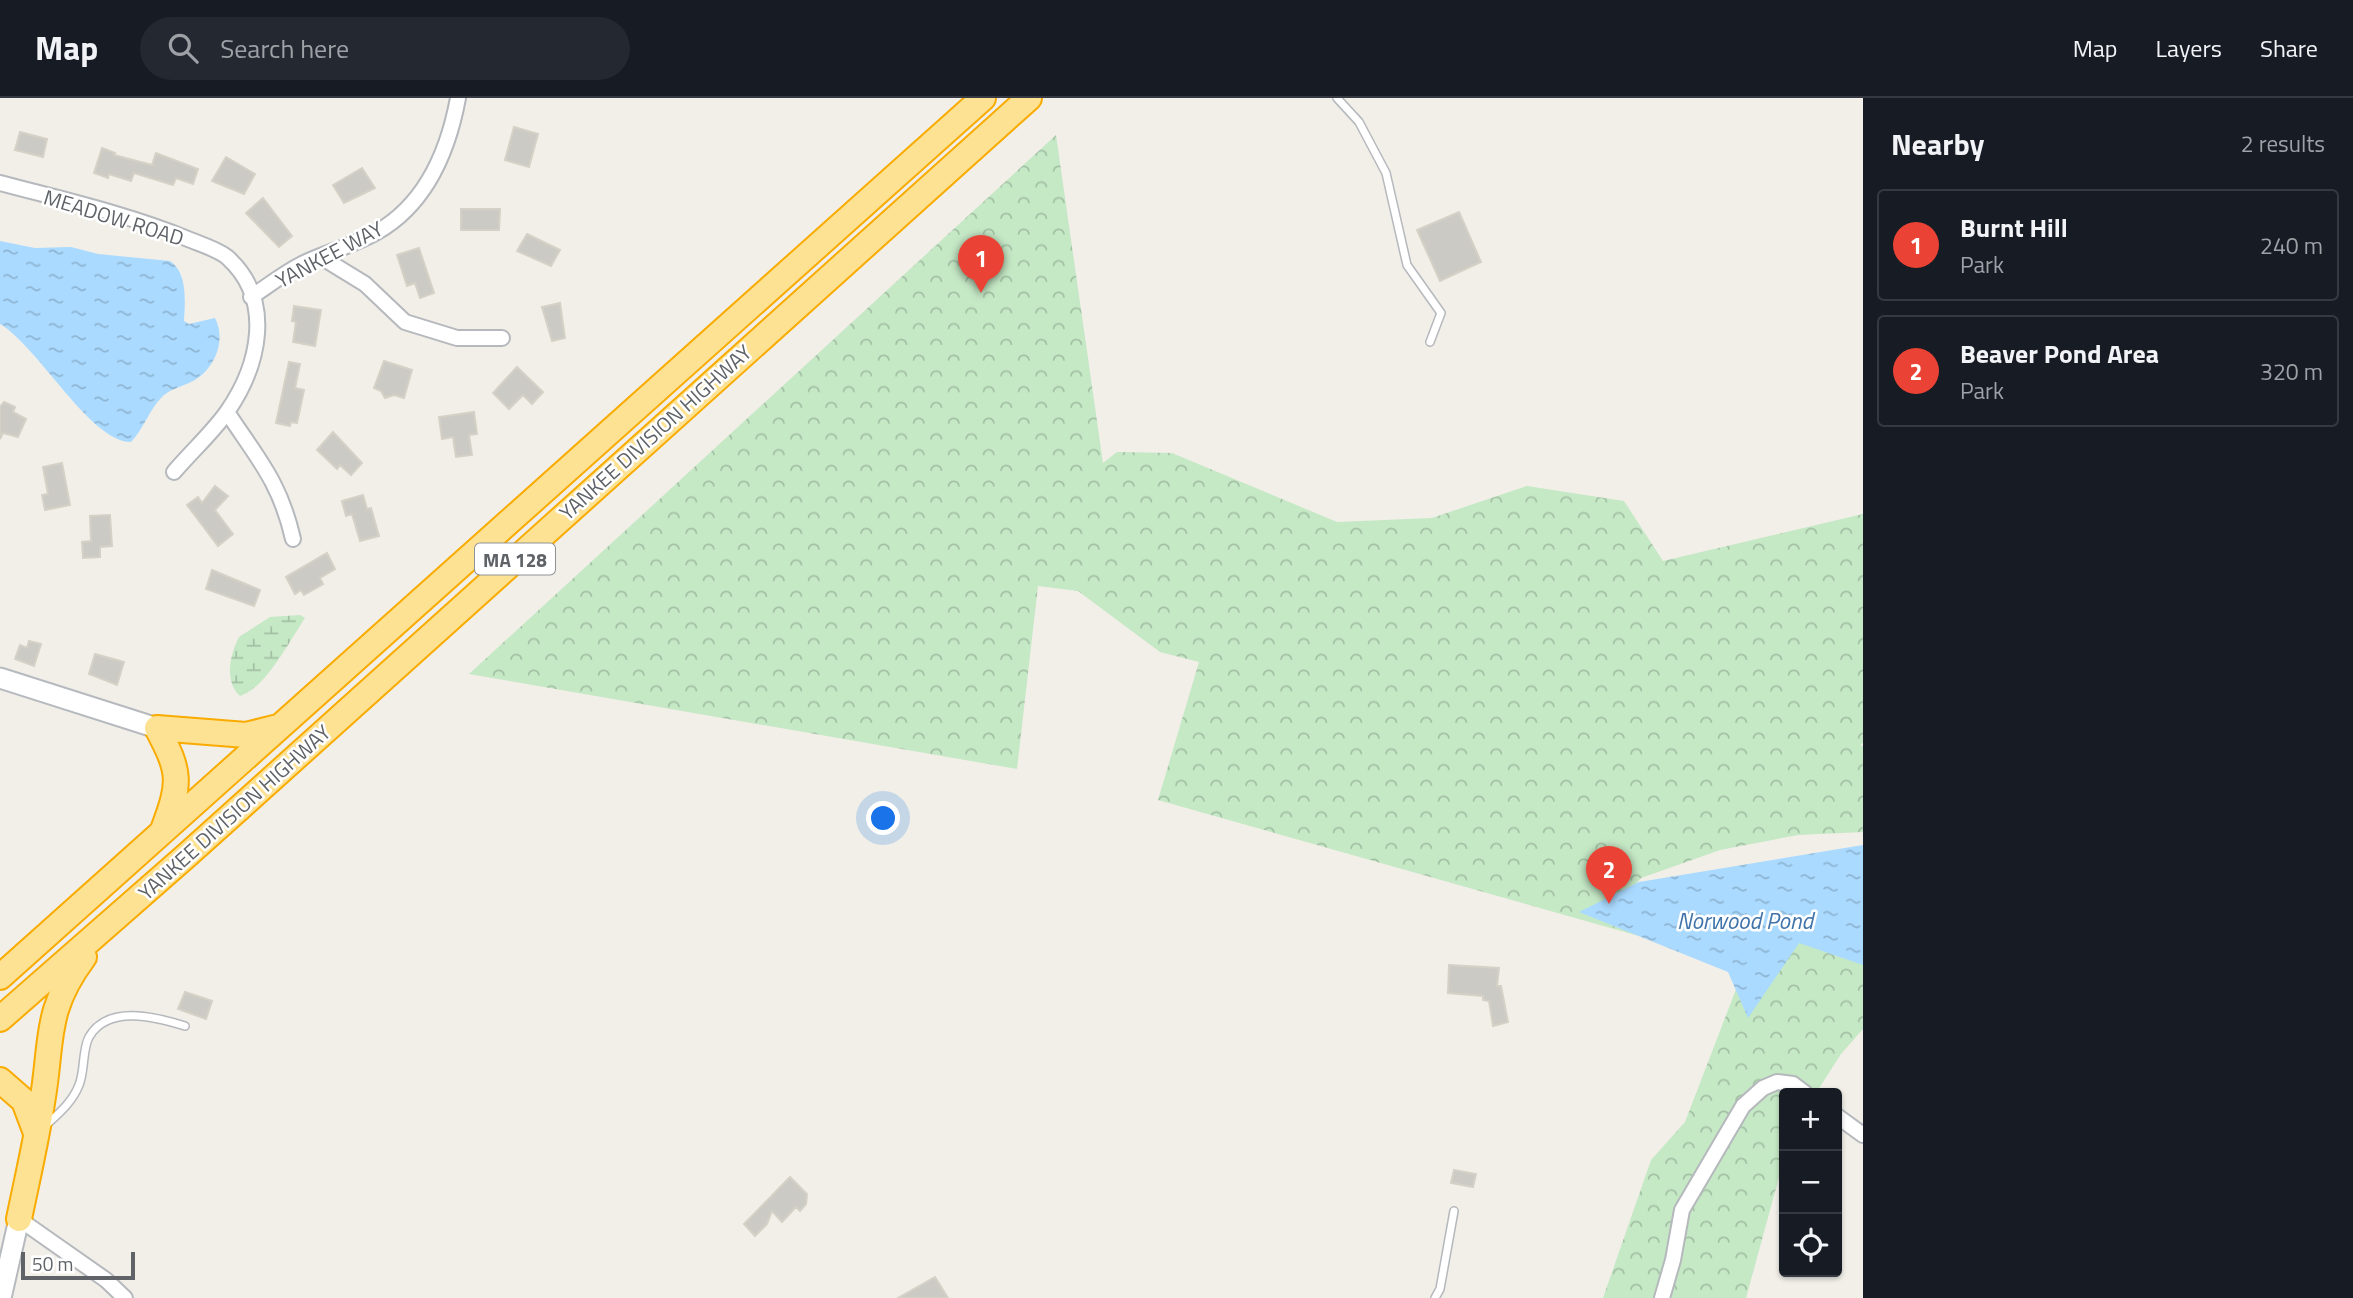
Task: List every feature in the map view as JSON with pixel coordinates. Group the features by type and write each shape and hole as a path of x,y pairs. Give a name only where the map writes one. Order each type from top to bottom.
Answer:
{"highway":[{"name":"YANKEE DIVISION HIGHWAY","path":"0,977 983,98"},
{"name":"YANKEE DIVISION HIGHWAY","path":"0,1019 1028,98"},
{"path":"158,728 246,735 282,726"},
{"path":"158,728 175,762 177,781 162,833"},
{"path":"19,1219 36,1134 52,1014 67,982 110,923"},
{"path":"0,1080 24,1101 36,1134"}],"main road":[{"path":"0,678 158,728"},
{"path":"1,1298 19,1219"}],"street":[{"name":"YANKEE WAY","path":"251,297 302,264 377,232 411,207 438,165 453,128 458,98"},
{"name":"MEADOW ROAD","path":"0,183 144,221 200,244 226,257 251,297 257,309 258,340 250,372 227,412 174,472"},
{"path":"321,257 365,284 405,323 457,338 502,338"},
{"path":"227,412 275,484 293,539"},
{"path":"1662,1298 1673,1260 1682,1210 1743,1106 1763,1088 1777,1082 1793,1084 1798,1088"},
{"path":"1842,1120 1863,1135"},
{"path":"19,1219 106,1280 125,1298"}],"lane":[{"path":"1336,98 1359,122 1386,173 1408,265 1441,313 1430,342"},
{"path":"36,1134 71,1100 80,1083 88,1038 97,1028 124,1016 156,1017 185,1026"},
{"path":"1435,1298 1454,1210"}],"green space":[{"path":"1056,135 1103,463 1117,452 1172,453 1337,522 1432,518 1527,486 1624,501 1663,561 1863,514 1863,743 1860,745 1863,746 1863,832 1798,835 1720,850 1641,878 1636,884 1863,928 1863,1029 1841,1054 1819,1088 1779,1088 1779,1177 1746,1298 1603,1298 1651,1160 1685,1122 1745,966 1158,800 1199,662 1160,652 1078,591 1038,586 1017,769 469,674"},
{"path":"300,615 305,618 277,662 259,684 240,696 230,676 233,651 239,637 270,617"}],"water":[{"path":"0,241 35,248 71,247 98,254 170,261 176,266 183,280 184,321 189,324 215,318 220,336 212,363 199,377 162,397 131,442 115,438 82,411 31,352 0,324"},
{"name":"Norwood Pond","path":"1863,845 1863,965 1799,943 1748,1018 1728,972 1579,912 1639,882"}],"building":[{"path":"514,127 538,134 529,167 505,160"},
{"path":"20,132 47,139 43,157 15,150"},
{"path":"102,148 115,153 114,155 152,165 156,153 198,169 193,184 176,178 173,185 134,173 131,181 109,174 108,178 94,173"},
{"path":"226,157 255,174 244,194 212,181"},
{"path":"362,168 375,188 344,203 333,185"},
{"path":"263,198 292,236 279,247 246,213"},
{"path":"461,209 500,209 499,230 461,230"},
{"path":"1459,212 1481,262 1440,281 1417,230"},
{"path":"527,234 560,250 551,266 517,251"},
{"path":"419,248 434,293 420,298 415,283 407,286 397,255"},
{"path":"560,303 565,338 552,341 542,307"},
{"path":"294,306 321,310 315,346 293,342 296,322 292,321"},
{"path":"384,361 412,370 404,398 394,395 385,398 381,391 374,388"},
{"path":"289,362 300,364 295,388 304,390 297,423 291,422 290,426 276,423"},
{"path":"517,367 543,392 532,404 523,395 509,409 493,393"},
{"path":"4,402 15,407 13,412 26,419 18,437 3,433 0,439 0,407"},
{"path":"474,412 477,434 469,435 472,455 456,457 453,437 442,439 439,417"},
{"path":"333,432 362,463 351,475 340,465 337,469 317,450"},
{"path":"62,463 70,505 45,510 42,495 48,494 43,467"},
{"path":"215,486 228,496 215,510 233,534 218,546 187,505 198,497 202,503"},
{"path":"363,495 367,509 371,508 379,536 360,541 352,514 346,516 342,501"},
{"path":"110,515 112,546 100,547 100,557 83,558 82,542 91,541 90,516"},
{"path":"327,553 335,569 320,578 323,584 304,595 301,590 295,594 286,577"},
{"path":"212,570 260,590 254,606 206,589"},
{"path":"29,641 41,644 34,666 15,659 20,645 27,648"},
{"path":"95,654 124,662 117,685 89,674"},
{"path":"1449,965 1499,968 1497,986 1501,986 1508,1022 1493,1026 1489,1001 1483,1000 1483,996 1448,993"},
{"path":"185,992 212,1001 206,1019 178,1009"},
{"path":"1454,1170 1476,1174 1473,1187 1451,1183"},
{"path":"790,1177 807,1194 806,1204 800,1211 796,1207 782,1222 772,1211 767,1224 755,1236 744,1224"},
{"path":"935,1277 948,1298 898,1298"}],"place":[{"name":"Burnt Hill","path":"981,293"},
{"name":"Beaver Pond Area","path":"1609,904"}]}
